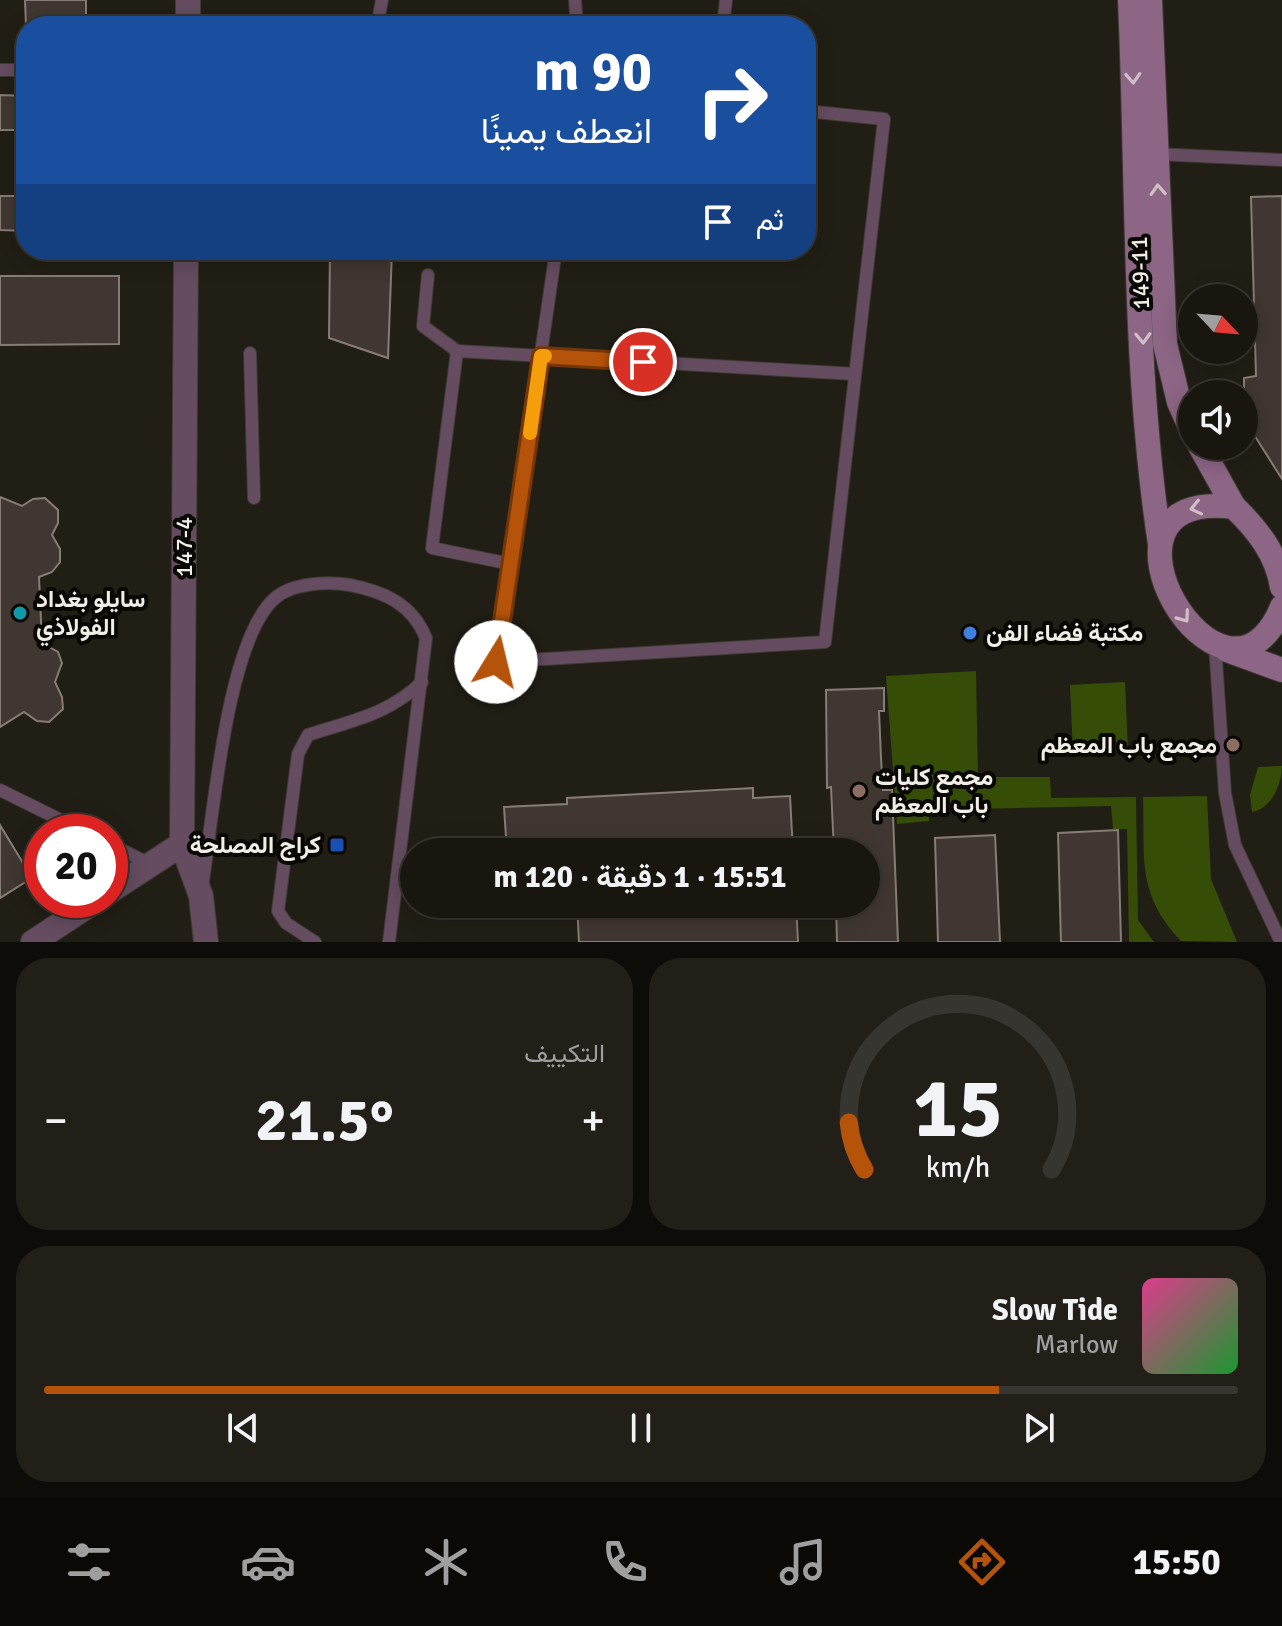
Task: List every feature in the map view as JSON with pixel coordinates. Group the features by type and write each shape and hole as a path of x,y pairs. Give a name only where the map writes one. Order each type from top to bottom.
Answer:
{"street":[{"name":"149-11","path":"1130,0 1144,362 1159,558 1173,601 1190,626 1221,647"},
{"name":"149-11","path":"1150,0 1165,344 1178,398"},
{"name":"147-4","path":"182,844 186,260"},
{"path":"1208,460 1234,507 1256,529 1280,575 1282,587"},
{"path":"1160,544 1170,521 1183,510 1215,504 1234,507"},
{"path":"1221,647 1254,643 1277,619 1282,607"},
{"path":"1221,647 1282,670"},
{"path":"128,879 182,844 201,896 206,942"},
{"path":"33,942 70,918"}],"lane":[{"path":"555,260 496,662 825,642 884,119 816,112"},
{"path":"1156,154 1282,160"},
{"path":"428,275 423,326 457,351 855,374"},
{"path":"457,351 432,548 511,564"},
{"path":"250,353 254,498"},
{"path":"201,896 236,675 256,621 275,597 297,588 322,584 347,585 395,599 411,612 426,638 389,942"},
{"path":"1221,647 1225,793 1235,845 1281,942"},
{"path":"315,942 286,923 278,911 298,754 308,735 379,714 403,700 422,682"},
{"path":"0,790 49,814"},
{"path":"128,853 151,864"}],"green space":[{"path":"976,671 978,777 1050,777 1051,798 1136,797 1138,920 1154,942 1129,942 1127,829 1113,829 1111,806 929,810 929,821 897,824 886,676"},
{"path":"1125,682 1128,751 1073,754 1070,685"},
{"path":"1282,766 1274,795 1265,806 1252,812 1250,795 1258,767"},
{"path":"1207,796 1211,879 1237,942 1181,941 1156,907 1146,874 1143,797"}],"building":[{"path":"25,0 86,0 86,16 26,16"},
{"path":"0,95 16,96 16,130 0,130"},
{"path":"0,196 16,196 16,231 0,230"},
{"path":"1282,196 1282,479 1258,441 1258,380 1244,380 1256,376 1258,364 1258,284 1253,284 1251,197"},
{"path":"330,260 392,260 388,358 329,338"},
{"path":"0,276 119,276 119,344 0,345"},
{"path":"0,497 22,506 33,499 45,498 58,510 58,523 52,535 60,549 60,562 52,572 39,577 42,643 58,652 62,663 55,682 62,697 63,709 49,722 37,721 24,712 0,727"},
{"path":"884,688 884,711 879,711 881,758 883,790 892,790 898,942 837,942 836,918 880,918 880,838 833,838 831,787 827,788 826,690"},
{"path":"753,788 753,798 790,796 792,838 506,838 504,807 567,804 567,798"},
{"path":"0,825 24,865 24,883 0,898"},
{"path":"1118,830 1121,942 1061,942 1058,833"},
{"path":"995,835 1000,942 938,942 935,838"},
{"path":"578,918 797,918 798,942 579,942"}],"slow traffic":[{"path":"530,433 541,356 545,356"}],"place":[{"name":"سايلو بغداد الفولاذي","path":"20,613"},
{"name":"مكتبة فضاء الفن","path":"970,633"},
{"name":"مجمع باب المعظم","path":"1233,745"},
{"name":"مجمع كليات باب المعظم","path":"859,791"},
{"name":"كراج المصلحة","path":"337,845"}],"route":[{"path":"496,662 541,356 643,362"}]}
